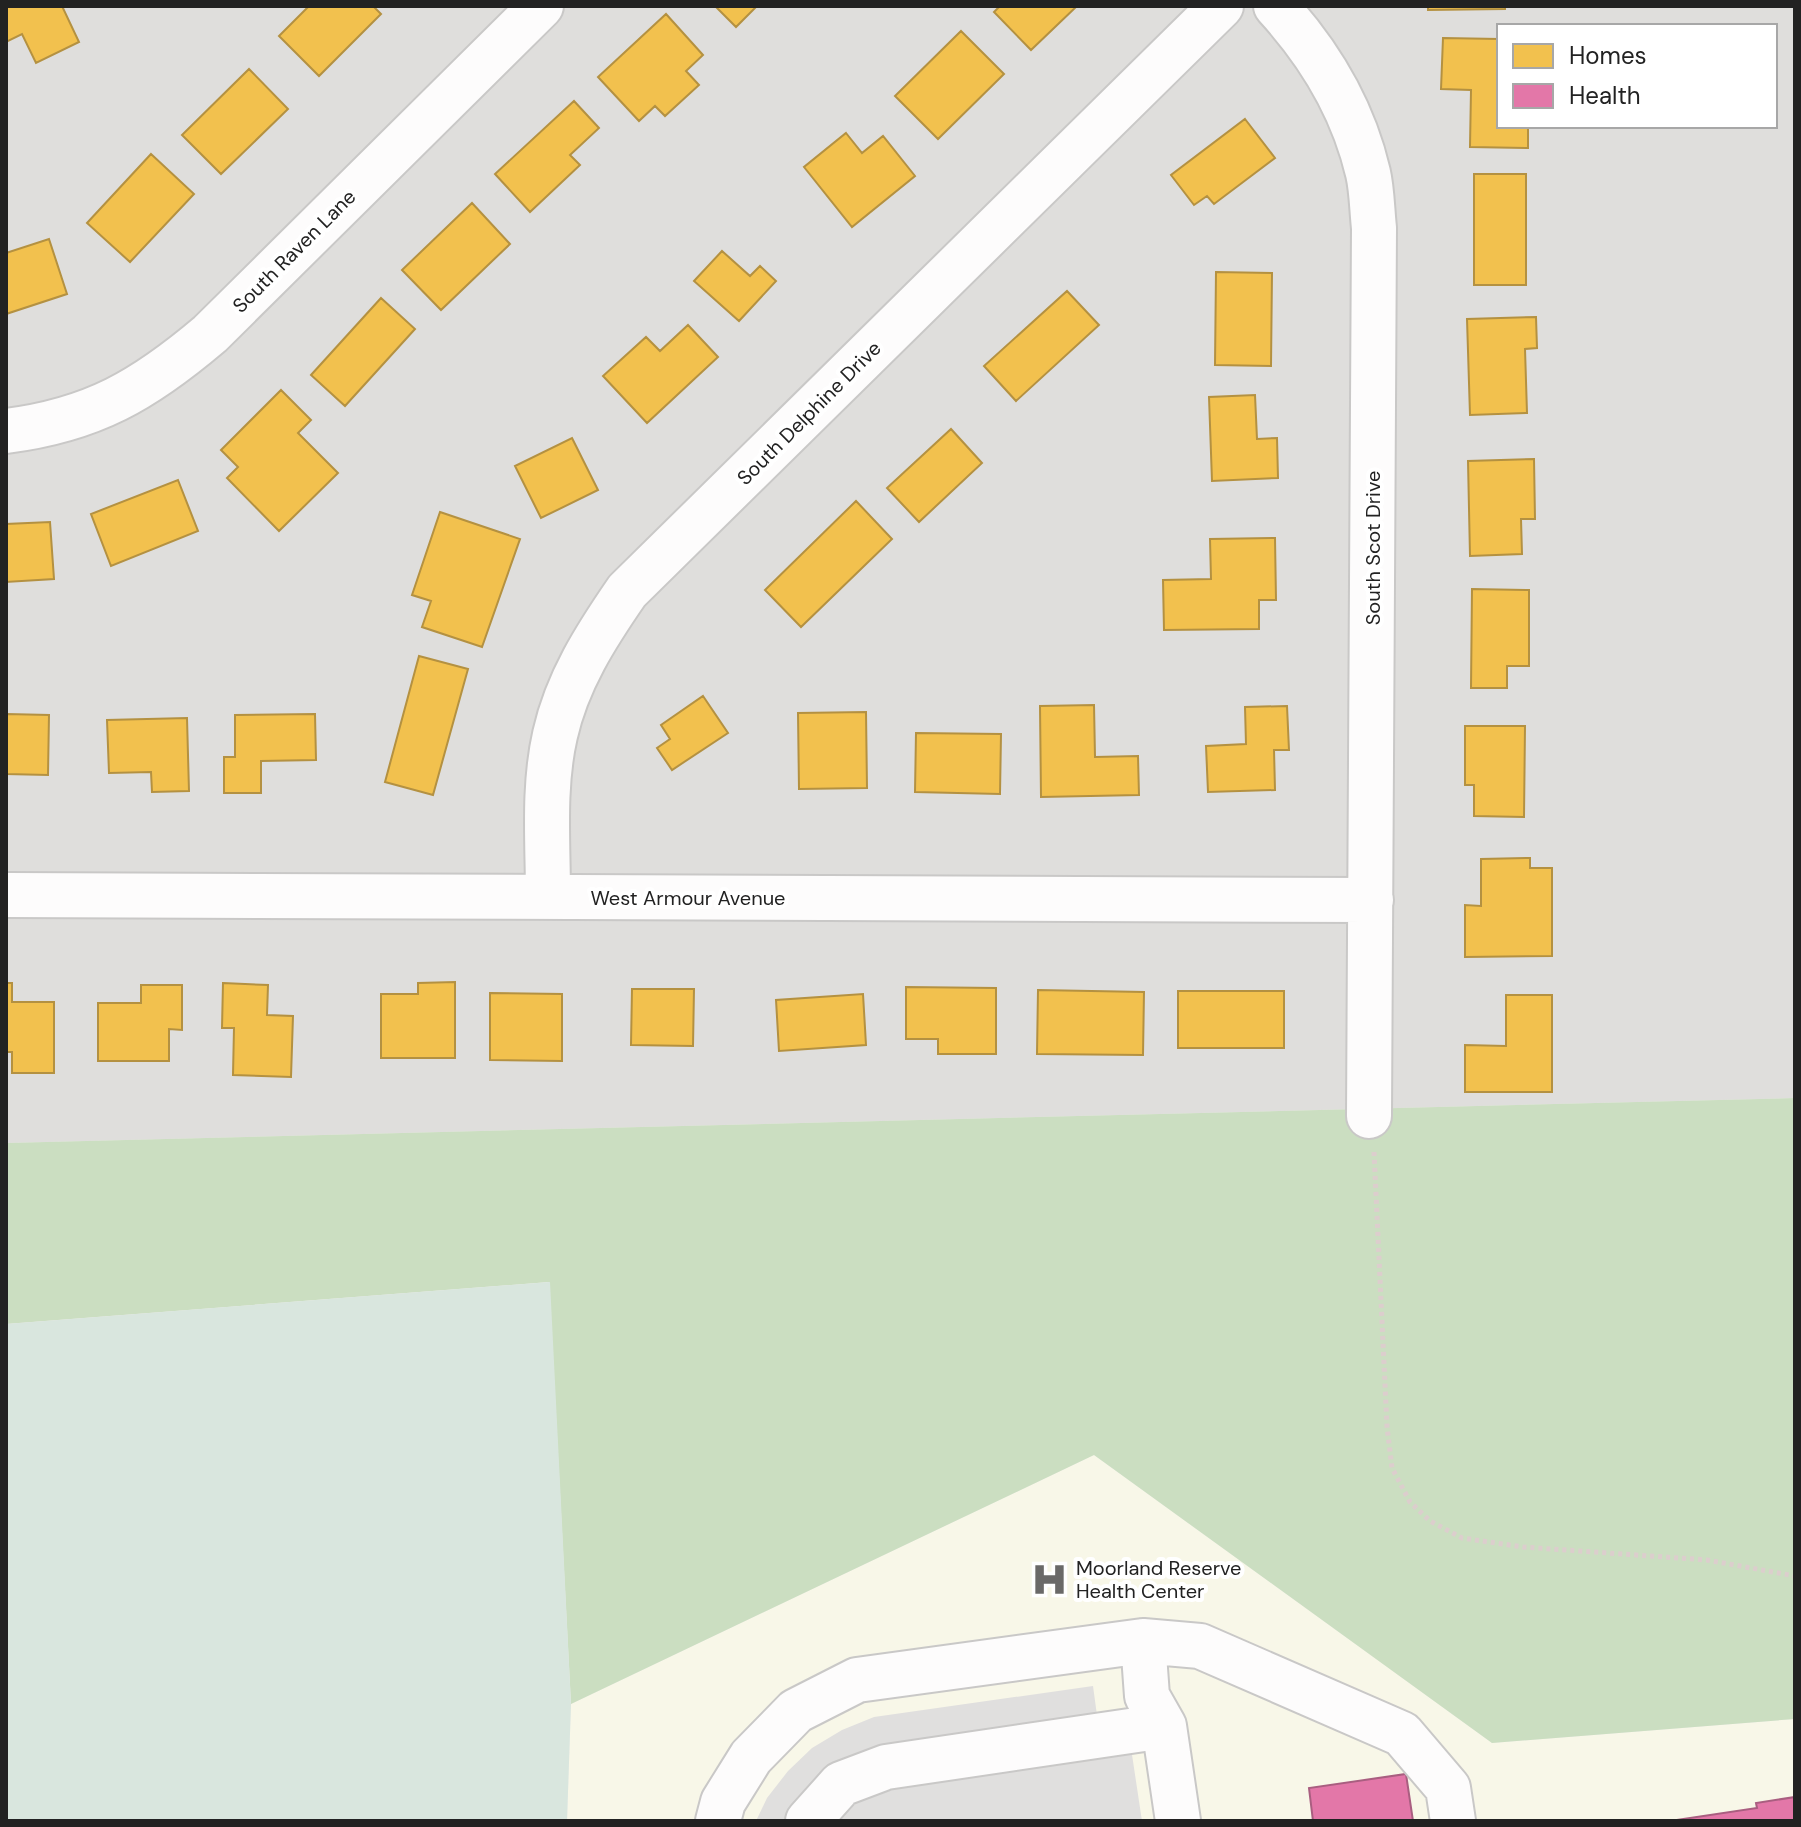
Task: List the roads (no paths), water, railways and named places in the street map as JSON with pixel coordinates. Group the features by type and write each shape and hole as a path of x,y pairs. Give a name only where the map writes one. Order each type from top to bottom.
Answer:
{"street":[{"name":"South Raven Lane","path":"6,431 39,427 89,413 134,392 172,367 210,334 541,6"},
{"name":"South Delphine Drive","path":"548,896 548,791 555,736 568,691 593,639 627,591 1221,6"},
{"name":"South Scot Drive","path":"1276,6 1303,35 1354,123 1369,175 1374,228 1369,1116"},
{"name":"West Armour Avenue","path":"6,895 1371,900"},
{"path":"1143,1641 1147,1696 1164,1726 1178,1821"},
{"path":"718,1821 723,1802 751,1757 796,1711 857,1680 1143,1641 1200,1646 1402,1734 1448,1788 1453,1821"},
{"path":"808,1821 841,1784 886,1767 1164,1726"}],"place":[{"name":"Moorland Reserve Health Center","path":"1050,1579"}]}
